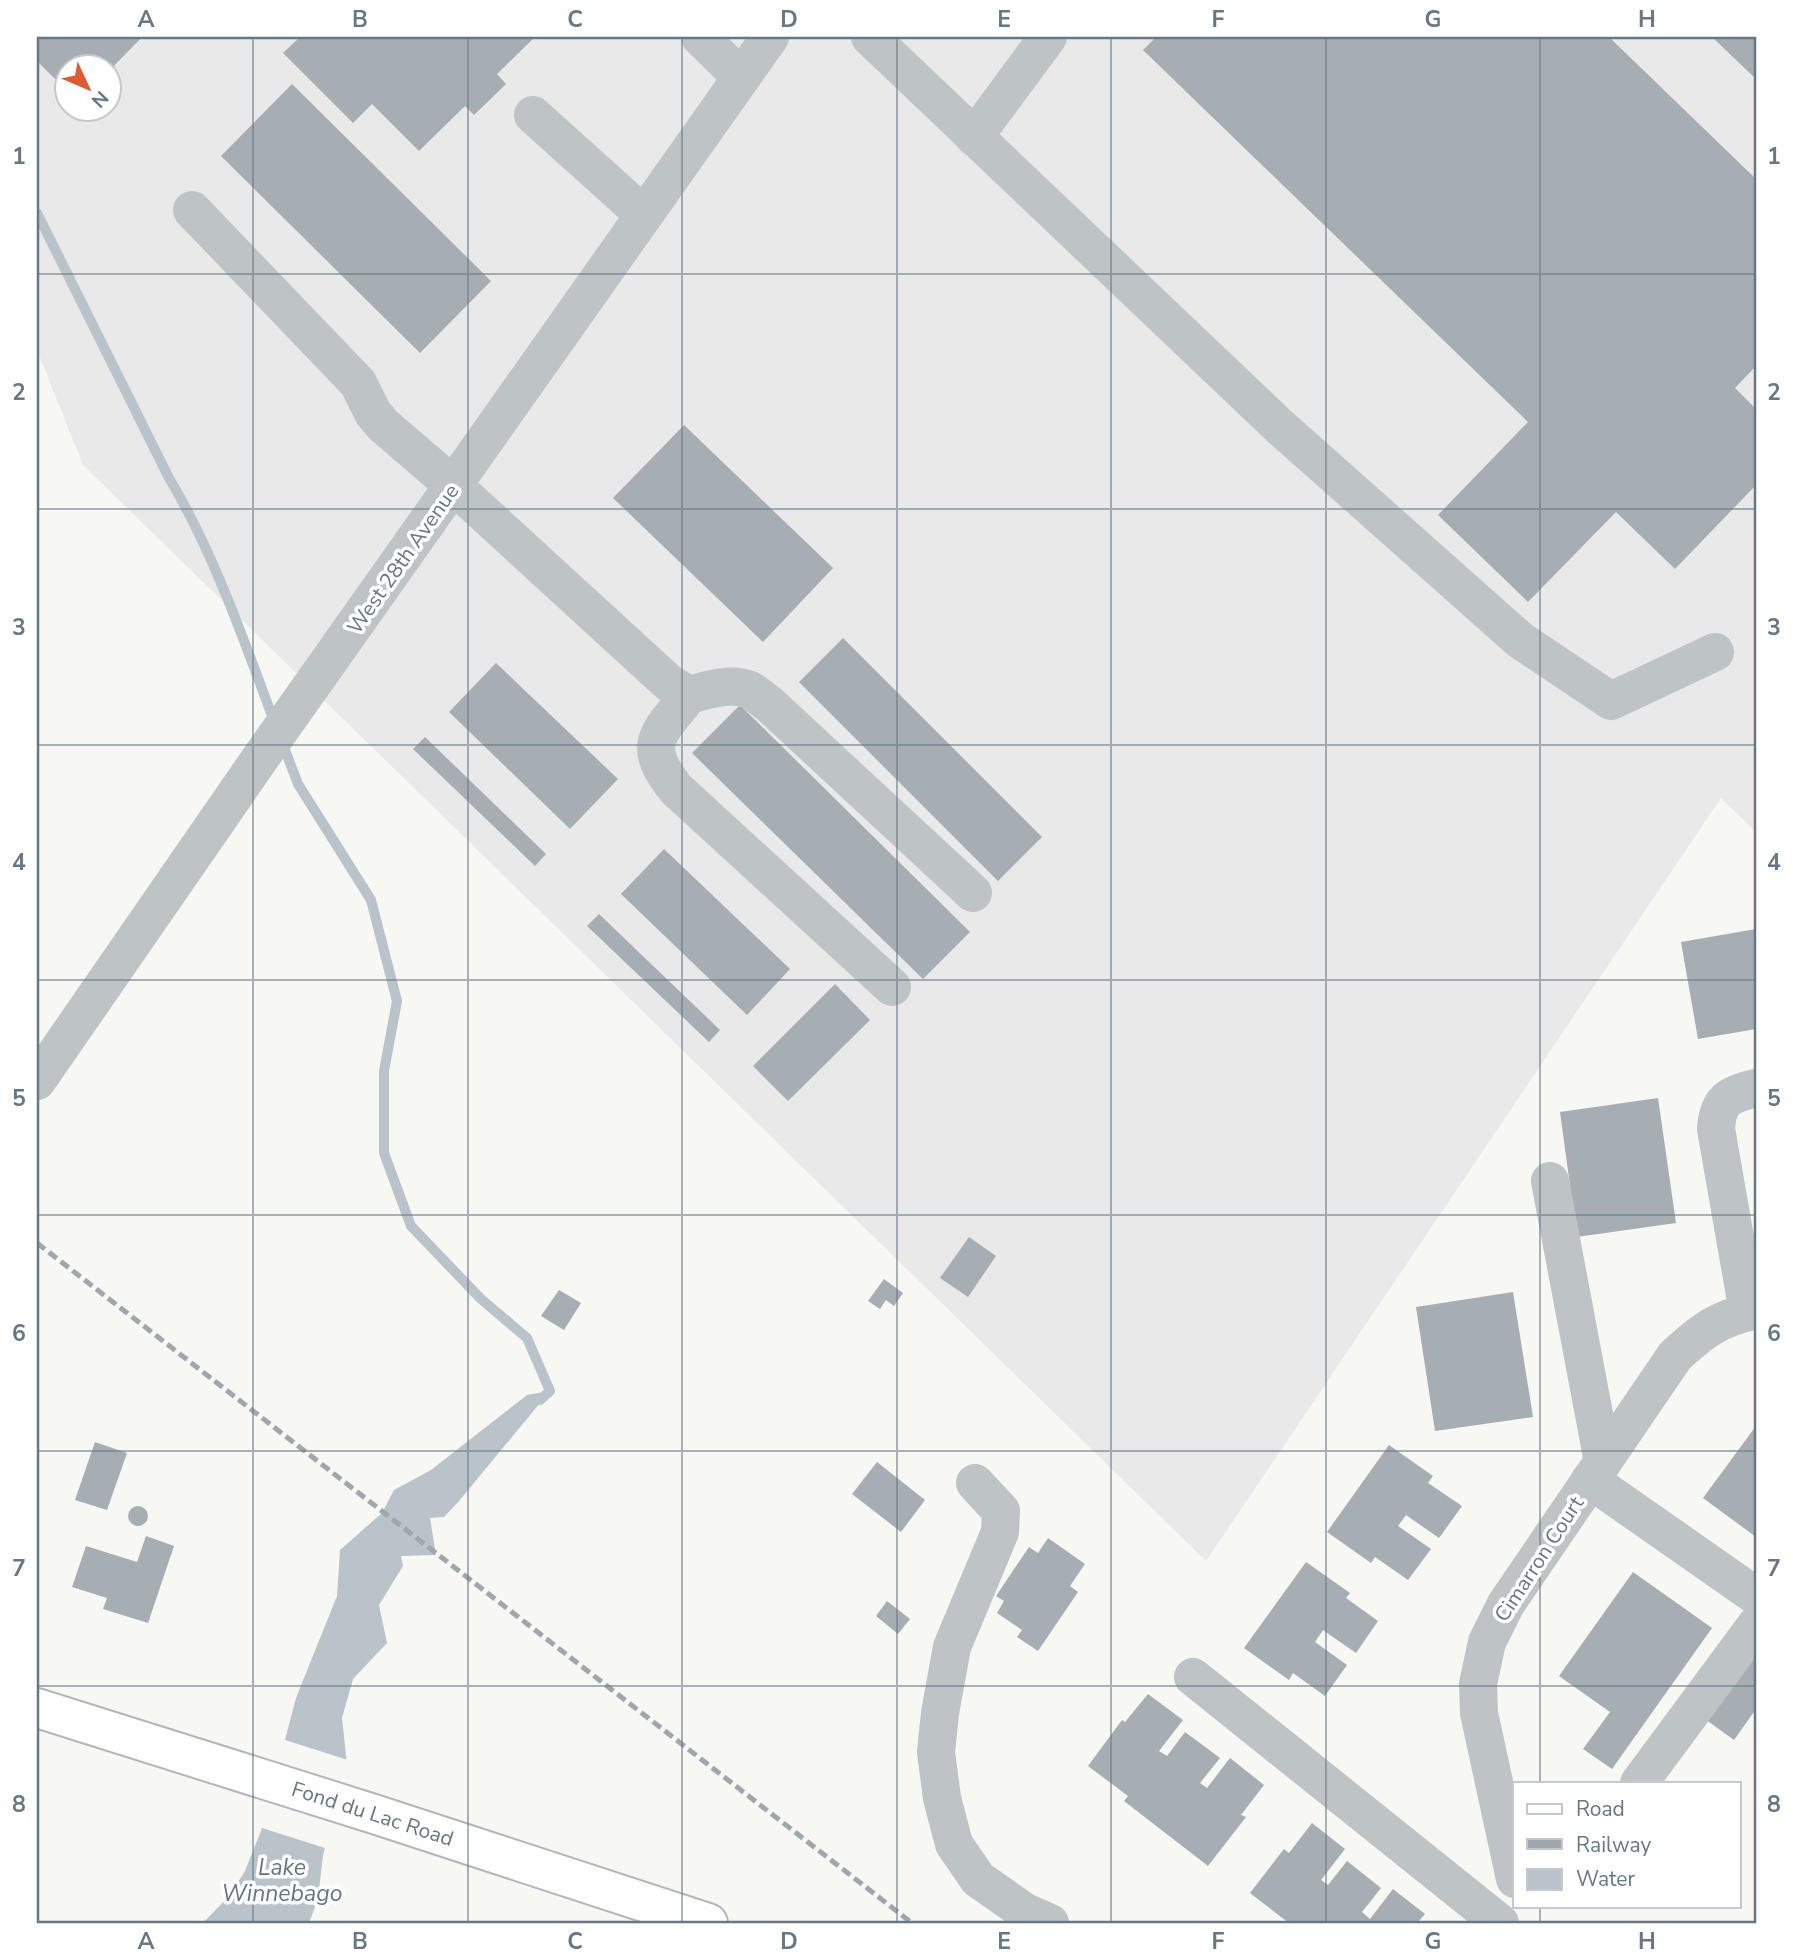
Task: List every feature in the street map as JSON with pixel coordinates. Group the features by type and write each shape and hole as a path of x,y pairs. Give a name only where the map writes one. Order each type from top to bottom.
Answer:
{"main road":[{"name":"Fond du Lac Road","path":"37,1708 374,1814 660,1916 708,1923"}],"street":[{"path":"700,37 741,77"},
{"name":"West 28th Avenue","path":"37,1081 261,757 292,717 770,37"},
{"path":"870,37 1279,426 1520,640 1611,701 1715,652"},
{"path":"974,137 1048,37"},
{"path":"533,115 644,215"},
{"path":"192,210 358,383 383,425 454,486 669,683 689,695"},
{"path":"892,987 676,789 660,769 655,750 658,733 689,695 712,688 750,690 768,703 973,893"},
{"path":"1752,1311 1717,1112 1724,1101 1737,1093 1756,1088"},
{"path":"1550,1181 1597,1471 1756,1596"},
{"name":"Cimarron Court","path":"1513,1870 1479,1713 1478,1684 1487,1642 1506,1604 1675,1356 1700,1332 1731,1316 1752,1311"},
{"path":"975,1483 1001,1511 1000,1532 952,1647 936,1752 942,1798 954,1844 978,1879 1025,1912 1050,1923"},
{"path":"1640,1782 1756,1625"},
{"path":"1193,1677 1500,1923"}],"shaded area":[{"path":"37,37 1756,37 1756,832 1721,798 1206,1561 83,465 37,350"}],"water":[{"name":"Lake Winnebago","path":"550,1391 444,1517 430,1518 436,1555 401,1556 403,1566 379,1605 387,1643 353,1679 342,1718 347,1765 323,1855 318,1899 309,1923 203,1923 230,1895 245,1871 261,1831 296,1698 337,1596 340,1550 382,1513 394,1490 431,1470 527,1395"}],"pier":[{"path":"282,1739 351,1761 328,1849 259,1827"}],"building":[{"path":"37,37 142,37 122,58 122,52 52,52 52,76 37,61"},
{"path":"300,37 535,37 497,74 506,84 474,115 465,106 419,151 372,104 353,123 283,53"},
{"path":"1156,37 1609,37 1756,179 1756,366 1735,388 1756,409 1756,485 1675,569 1616,512 1528,602 1438,515 1528,422 1143,50"},
{"path":"1712,37 1756,37 1756,79"},
{"path":"292,84 491,281 420,353 221,156"},
{"path":"684,425 833,568 763,642 613,498"},
{"path":"843,638 1042,837 998,881 799,682"},
{"path":"496,663 618,779 570,829 449,712"},
{"path":"740,705 970,932 923,979 692,753"},
{"path":"425,737 546,854 535,866 413,749"},
{"path":"664,849 790,969 747,1015 621,894"},
{"path":"599,914 720,1030 709,1042 587,926"},
{"path":"1756,929 1756,1029 1698,1039 1681,942"},
{"path":"835,984 870,1020 788,1101 753,1066"},
{"path":"1658,1098 1676,1223 1577,1237 1560,1112"},
{"path":"969,1237 996,1256 968,1297 940,1278"},
{"path":"884,1279 903,1293 894,1306 886,1300 880,1309 868,1301"},
{"path":"559,1290 581,1303 564,1330 541,1316"},
{"path":"1513,1292 1533,1417 1435,1431 1416,1307"},
{"path":"1756,1426 1756,1537 1703,1498"},
{"path":"95,1442 127,1453 107,1510 75,1500"},
{"path":"1389,1445 1433,1476 1428,1483 1462,1506 1439,1538 1406,1515 1398,1526 1431,1549 1408,1580 1375,1557 1371,1563 1327,1532"},
{"path":"877,1462 925,1500 901,1532 852,1494"},
{"path":"138,1506 145,1509 148,1516 145,1523 138,1526 131,1523 128,1516 131,1509"},
{"path":"146,1536 174,1546 148,1623 103,1609 107,1598 72,1587 86,1546 137,1562"},
{"path":"1048,1538 1085,1564 1070,1586 1078,1592 1038,1651 1017,1637 1022,1630 997,1613 1004,1601 996,1596 1029,1547 1038,1553"},
{"path":"1306,1562 1350,1593 1346,1598 1378,1621 1356,1653 1323,1630 1315,1642 1347,1665 1325,1696 1293,1673 1289,1680 1244,1648"},
{"path":"1633,1572 1712,1628 1612,1769 1583,1749 1610,1712 1559,1676"},
{"path":"887,1601 910,1619 898,1634 876,1616"},
{"path":"1756,1648 1756,1709 1734,1740 1705,1719"},
{"path":"1148,1694 1183,1720 1159,1751 1167,1756 1185,1732 1220,1758 1200,1783 1207,1788 1230,1758 1264,1785 1241,1815 1246,1817 1208,1866 1124,1801 1128,1796 1088,1766 1122,1720 1125,1722"},
{"path":"1312,1823 1345,1849 1321,1880 1328,1885 1347,1861 1381,1888 1362,1912 1370,1919 1393,1889 1425,1914 1417,1923 1289,1923 1250,1893 1284,1849 1289,1853"}],"waterway":[{"path":"37,213 200,536 227,598 275,724"},
{"path":"282,742 298,784 371,900 397,1001 384,1071 384,1153 411,1226 481,1299 527,1338 550,1391 540,1400"}],"railway":[{"path":"37,1243 912,1923"}]}
